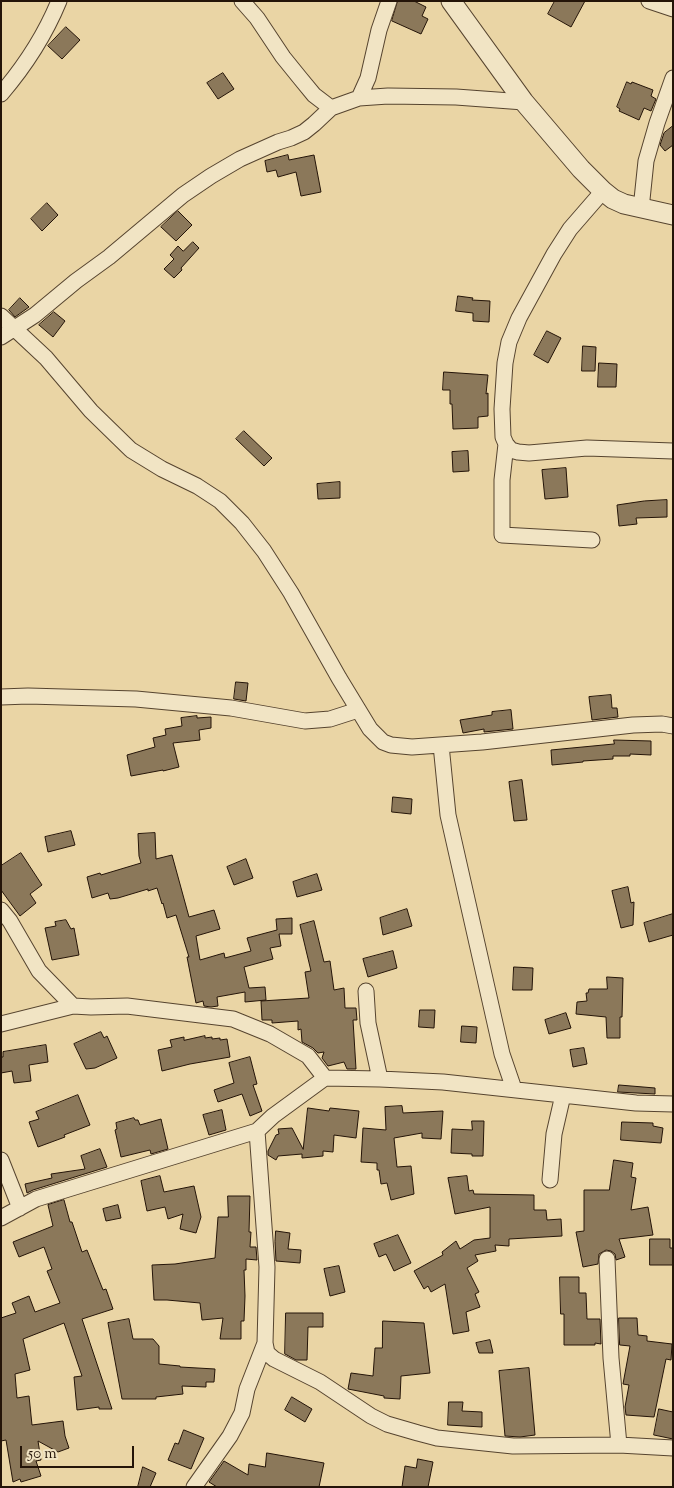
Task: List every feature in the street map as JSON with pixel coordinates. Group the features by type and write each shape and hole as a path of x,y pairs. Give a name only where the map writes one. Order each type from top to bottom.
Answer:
{"street":[{"path":"1,94 26,62 49,24 59,1"},
{"path":"242,1 257,18 284,57 314,95 331,108"},
{"path":"359,98 368,78 379,30 389,1"},
{"path":"451,1 524,102 581,169 603,191 613,199 624,204 673,215"},
{"path":"649,1 673,9"},
{"path":"642,209 646,161 673,78"},
{"path":"1,337 34,315 109,257 184,195 240,159 304,132 331,108 359,98 388,96 456,97 524,102"},
{"path":"592,540 502,535 502,480 506,444 502,430 502,402 505,363 509,342 526,303 570,229 603,191"},
{"path":"1,316 46,358 91,411 132,450 220,501 242,523 264,551 291,592 370,729 383,742 391,746 405,747 520,738 642,724 673,726"},
{"path":"506,444 511,450 529,453 587,448 673,451"},
{"path":"1,697 136,699 231,708 305,721 330,719 358,710"},
{"path":"441,745 448,815 492,1013 502,1054 514,1089"},
{"path":"1,910 10,920 39,971 73,1006"},
{"path":"366,992 368,1023 380,1079"},
{"path":"1,1024 73,1006 127,1006 233,1019 270,1034 308,1056 325,1078"},
{"path":"1,1218 36,1198 257,1131 273,1116 325,1078 443,1082 562,1095 673,1104"},
{"path":"550,1180 554,1134 562,1095"},
{"path":"194,1487 230,1436 242,1413 264,1343 267,1267 257,1131"},
{"path":"1,1160 20,1208"},
{"path":"607,1259 611,1358 619,1445"},
{"path":"264,1343 267,1353 274,1359 320,1382 371,1416 401,1429 437,1438 513,1446 619,1445 673,1448"}],"building":[{"path":"398,1 414,1 426,7 422,16 428,19 421,34 392,21"},
{"path":"555,1 585,1 571,27 548,14"},
{"path":"66,27 80,40 62,59 48,46"},
{"path":"223,73 234,89 218,99 207,83"},
{"path":"627,82 653,90 651,96 656,99 651,111 644,108 639,120 619,111 620,109 617,107"},
{"path":"673,126 673,145 665,151 660,145 664,133"},
{"path":"288,155 289,160 314,155 321,192 301,196 296,172 278,177 276,170 267,172 265,161"},
{"path":"47,203 58,215 42,231 31,219"},
{"path":"178,211 192,225 176,241 161,227"},
{"path":"193,242 199,248 174,278 164,269 174,259 170,255 178,246 183,251"},
{"path":"458,296 473,298 472,300 490,301 489,322 473,321 473,313 456,311"},
{"path":"20,298 29,307 15,317 9,310"},
{"path":"54,312 65,321 53,337 39,325"},
{"path":"547,331 561,338 548,363 534,355"},
{"path":"583,346 596,347 595,371 582,371"},
{"path":"599,363 617,364 616,387 598,387"},
{"path":"444,372 488,375 486,394 488,393 488,416 478,417 478,428 453,429 450,390 443,390"},
{"path":"244,431 272,458 264,466 236,439"},
{"path":"468,451 469,471 453,472 452,452"},
{"path":"566,468 568,497 545,499 542,470"},
{"path":"340,482 340,498 318,499 317,484"},
{"path":"667,500 667,517 636,518 637,524 619,526 617,505"},
{"path":"236,682 248,683 246,701 234,699"},
{"path":"611,695 612,708 617,708 618,717 592,720 589,697"},
{"path":"511,710 513,729 484,732 484,729 463,733 460,720 492,715 492,712"},
{"path":"197,716 197,718 211,717 211,728 199,730 200,740 173,743 179,767 131,776 127,755 155,747 153,738 166,735 165,729 182,726 181,718"},
{"path":"614,740 651,741 651,755 630,754 630,756 613,756 613,759 552,765 551,750 614,744"},
{"path":"522,780 527,820 514,821 509,782"},
{"path":"393,797 412,799 411,814 392,812"},
{"path":"71,831 75,845 48,852 45,837"},
{"path":"155,833 156,859 172,855 189,917 214,910 220,929 196,936 200,960 224,953 225,958 251,951 247,938 277,930 276,919 292,918 292,934 279,934 281,946 270,948 273,959 244,967 249,988 265,987 266,1000 245,1002 245,992 217,997 218,1006 204,1006 203,1001 196,1003 187,957 189,957 176,915 167,918 157,888 118,898 110,899 108,893 92,898 87,877 100,873 101,875 141,863 138,834"},
{"path":"21,853 42,885 30,894 36,903 20,916 1,890 1,866"},
{"path":"246,859 253,878 234,885 227,867"},
{"path":"317,874 322,890 297,897 293,882"},
{"path":"628,887 631,903 634,902 633,925 621,928 612,891"},
{"path":"407,909 412,926 383,935 380,918"},
{"path":"673,914 673,935 649,942 644,923"},
{"path":"66,920 71,929 74,928 79,955 52,960 45,928 56,926 55,922"},
{"path":"314,921 324,962 330,961 334,990 344,988 345,1008 356,1008 357,1020 353,1020 356,1069 347,1069 344,1062 328,1066 322,1058 324,1052 318,1053 302,1042 301,1029 298,1030 298,1021 272,1023 272,1020 262,1020 261,1001 309,998 305,972 311,971 300,925"},
{"path":"393,951 397,968 368,977 363,959"},
{"path":"514,967 533,968 532,990 513,990"},
{"path":"607,977 623,978 620,1038 607,1038 606,1017 576,1014 577,1002 587,1001 586,993 588,993 589,989 607,989"},
{"path":"420,1010 435,1010 434,1028 419,1027"},
{"path":"566,1013 571,1028 549,1034 545,1020"},
{"path":"462,1026 477,1027 476,1043 461,1042"},
{"path":"101,1032 104,1038 107,1036 117,1058 95,1068 86,1069 74,1044"},
{"path":"205,1036 205,1038 212,1037 212,1039 227,1039 230,1057 162,1071 158,1050 172,1047 170,1040 184,1037 184,1040"},
{"path":"46,1045 48,1062 29,1065 31,1081 14,1083 12,1071 1,1073 1,1057 3,1057 3,1052"},
{"path":"584,1048 587,1064 573,1067 570,1050"},
{"path":"250,1057 257,1084 253,1085 262,1111 250,1116 242,1094 218,1102 214,1090 234,1083 229,1063"},
{"path":"619,1085 655,1088 655,1094 618,1092"},
{"path":"78,1095 90,1125 38,1147 29,1122 39,1119 36,1112"},
{"path":"402,1106 403,1113 443,1111 441,1139 422,1138 422,1133 394,1138 397,1167 411,1166 414,1194 391,1200 387,1183 381,1184 377,1163 361,1162 363,1128 386,1130 385,1107"},
{"path":"308,1108 329,1111 330,1108 359,1111 356,1138 334,1135 333,1152 323,1151 323,1156 302,1158 302,1154 278,1156 276,1160 268,1155 276,1135 279,1134 278,1129 292,1128 303,1149"},
{"path":"222,1110 226,1130 209,1135 203,1115"},
{"path":"134,1118 138,1120 140,1125 161,1119 168,1149 151,1154 150,1150 121,1157 115,1130 117,1129 116,1123"},
{"path":"472,1121 484,1121 483,1156 451,1153 452,1129 472,1130"},
{"path":"622,1122 653,1123 653,1126 663,1128 661,1143 621,1140"},
{"path":"100,1149 107,1167 27,1193 25,1184 52,1178 51,1174 85,1169 81,1156"},
{"path":"614,1160 633,1163 631,1177 636,1178 631,1210 648,1207 653,1235 619,1239 625,1257 616,1260 615,1254 606,1250 599,1254 598,1264 583,1267 576,1232 584,1231 584,1190 609,1190"},
{"path":"160,1176 164,1192 194,1186 201,1217 196,1233 180,1229 183,1214 168,1219 165,1207 147,1211 141,1181"},
{"path":"467,1176 469,1191 473,1190 474,1194 534,1195 534,1210 546,1210 547,1220 561,1219 562,1236 509,1239 509,1246 495,1245 496,1251 475,1255 478,1261 467,1268 479,1292 475,1294 480,1307 466,1312 469,1331 453,1334 445,1284 431,1292 428,1286 424,1289 414,1271 443,1255 442,1252 456,1241 460,1249 474,1240 490,1238 490,1207 455,1214 448,1178"},
{"path":"228,1196 250,1196 250,1247 256,1247 257,1260 246,1259 246,1270 244,1270 244,1321 241,1321 241,1339 220,1339 223,1318 202,1320 200,1303 154,1300 152,1265 175,1264 215,1258 218,1217 228,1217"},
{"path":"64,1200 70,1222 72,1222 82,1252 87,1250 103,1290 106,1289 113,1309 82,1319 112,1409 99,1409 99,1407 77,1410 74,1377 82,1376 64,1323 23,1339 30,1370 15,1374 17,1398 29,1396 32,1425 63,1421 69,1448 58,1452 38,1441 41,1460 36,1461 41,1476 21,1482 20,1479 13,1482 6,1440 1,1441 1,1318 16,1313 12,1303 29,1296 35,1312 60,1303 47,1271 52,1269 44,1247 19,1257 13,1242 53,1226 48,1205"},
{"path":"118,1205 121,1218 106,1221 103,1209"},
{"path":"276,1231 290,1233 288,1249 301,1250 300,1263 276,1261"},
{"path":"398,1235 411,1263 394,1271 386,1254 379,1257 374,1244"},
{"path":"650,1239 670,1239 670,1248 673,1248 673,1265 650,1265"},
{"path":"339,1266 345,1292 330,1296 324,1269"},
{"path":"560,1277 579,1277 579,1293 586,1293 587,1319 600,1319 601,1344 564,1345 564,1314 561,1314"},
{"path":"286,1313 323,1313 323,1327 308,1327 307,1360 296,1360 285,1354"},
{"path":"619,1318 637,1318 638,1335 647,1336 647,1341 672,1344 671,1360 666,1359 654,1417 626,1415 625,1407 629,1385 623,1384 630,1346 620,1345"},
{"path":"129,1319 133,1339 153,1339 159,1346 159,1364 215,1369 214,1382 206,1382 206,1387 182,1386 183,1394 156,1397 156,1399 122,1399 108,1323"},
{"path":"383,1321 424,1323 430,1373 401,1376 400,1399 384,1398 384,1396 348,1389 351,1373 373,1376 375,1348 382,1348"},
{"path":"490,1340 493,1353 479,1353 476,1343"},
{"path":"529,1368 535,1435 505,1436 499,1371"},
{"path":"292,1397 312,1409 305,1422 285,1410"},
{"path":"449,1402 463,1402 462,1411 482,1412 482,1427 448,1425"},
{"path":"659,1409 673,1412 673,1439 654,1435"},
{"path":"184,1430 204,1438 191,1469 168,1460 175,1443 178,1444"},
{"path":"267,1453 324,1463 319,1487 217,1487 209,1482 224,1461 248,1475 249,1464 265,1467"},
{"path":"418,1459 433,1462 428,1487 402,1487 405,1466 416,1468"},
{"path":"143,1467 156,1473 150,1487 138,1487"}]}
